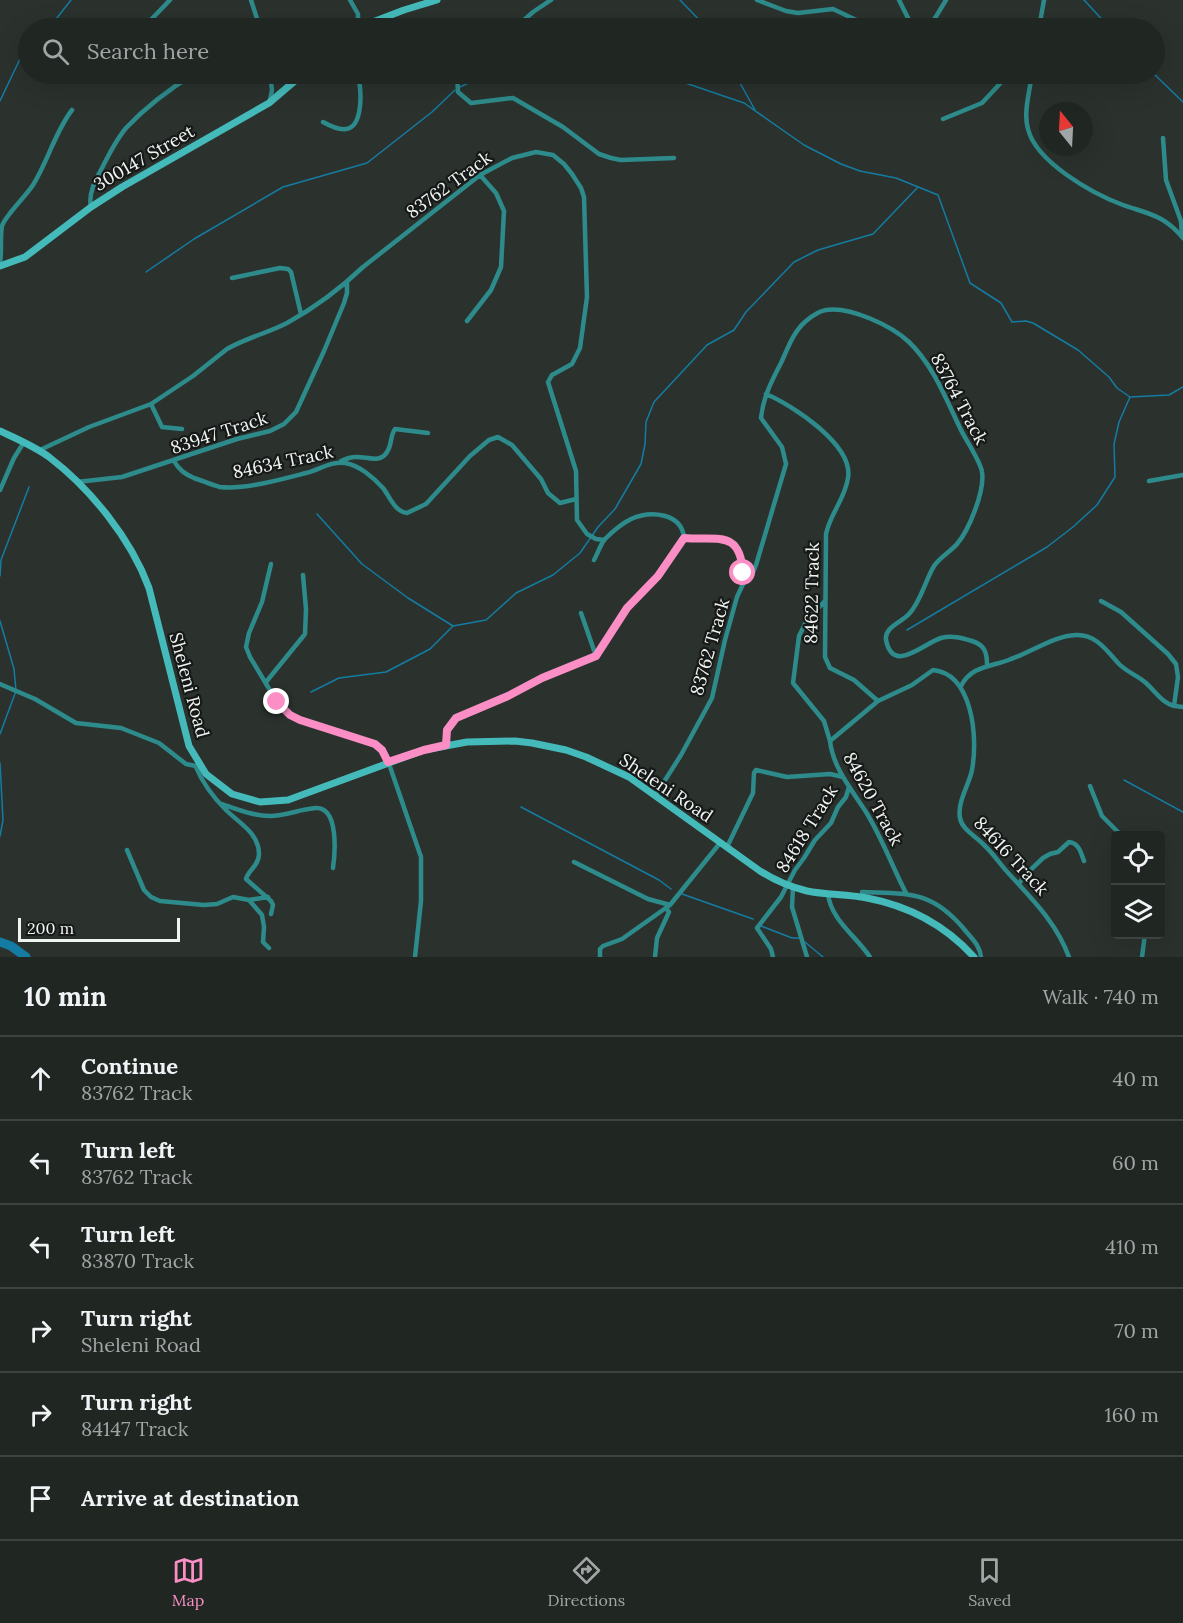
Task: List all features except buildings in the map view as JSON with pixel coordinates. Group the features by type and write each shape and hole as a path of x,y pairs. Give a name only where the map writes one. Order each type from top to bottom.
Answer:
{"street":[{"path":"153,18 170,0"},
{"path":"251,0 257,18"},
{"path":"350,0 358,18"},
{"path":"384,18 438,0"},
{"path":"526,18 551,0"},
{"path":"758,0 786,11 798,13 833,9 852,18"},
{"path":"899,0 908,18"},
{"path":"935,18 946,0"},
{"path":"1041,18 1044,0"},
{"path":"91,207 90,201 96,180 121,134 155,103 181,84"},
{"path":"269,103 271,84"},
{"name":"300147 Street","path":"0,265 25,257 91,207 269,103 291,84"},
{"path":"323,122 332,127 345,129 353,125 359,111 359,84"},
{"path":"458,84 458,92 471,103 513,98 563,127 599,154 621,160 674,158"},
{"path":"943,119 982,103 1000,84"},
{"path":"1031,84 1026,120 1034,143 1044,157 1064,173 1115,201 1161,217 1183,237"},
{"path":"0,265 1,230 5,219 33,184 72,110"},
{"path":"1163,138 1166,180 1181,221 1183,237"},
{"name":"83762 Track","path":"39,451 89,427 151,404 238,343 288,323 347,282 480,174 512,158 537,152 548,153 564,164 577,182 584,198 586,297 580,348 572,364 552,375 548,382 576,471 576,514 582,529 591,537 604,540"},
{"path":"467,321 490,290 501,267 504,211 496,193 480,174"},
{"path":"232,278 280,268 288,269 291,272 301,314"},
{"name":"83947 Track","path":"77,482 122,477 237,439 270,431 290,420 296,412 344,303 347,282"},
{"name":"83764 Track","path":"743,584 752,575 756,565 786,464 783,447 761,418 766,394 794,336 808,319 823,310 836,310 873,320 901,335 914,347 951,405 962,432 981,467 982,480 979,499 961,539 936,564 908,615 890,628 886,634 887,642 896,655 903,657 938,639 962,638 983,646 987,665"},
{"name":"84622 Track","path":"766,394 824,430 847,463 849,474 846,490 827,528 824,650 827,665 854,680 878,701"},
{"path":"151,404 162,427 182,429"},
{"path":"339,462 357,456 382,458 387,452 395,429 428,433"},
{"name":"Sheleni Road","path":"0,431 39,451 77,482 117,529 141,568 149,588 189,746 198,767 232,794 260,802 275,802 303,796 424,750 467,742 515,741 566,750 618,772 760,872 790,886 889,903 918,914 946,930 975,957"},
{"name":"84634 Track","path":"174,461 178,469 189,476 219,486 230,487 257,484 306,473 339,462 350,464 382,487 398,510 411,513 426,504 470,456 489,440 498,437 512,445 541,479 548,493 560,503 576,500"},
{"path":"0,490 8,469 24,442"},
{"path":"1149,481 1183,475"},
{"path":"446,745 447,730 456,718 508,696 550,674 596,656 627,608 658,576 684,538 680,526 669,516 645,516 631,519 604,540 594,560"},
{"name":"83762 Track","path":"655,796 681,755 712,698 725,640 743,584 742,560 735,544 723,540 684,538"},
{"path":"271,564 262,602 249,633 246,647 277,702 290,715 375,744 382,750 421,857 421,901 415,957"},
{"path":"266,682 306,630 303,575"},
{"path":"825,601 807,620 799,636 793,683 824,721 830,741"},
{"path":"1101,601 1120,612 1168,654 1176,664 1178,677 1174,706"},
{"path":"580,613 596,656"},
{"path":"961,686 969,675 987,665 1009,660 1059,638 1077,635 1091,638 1107,649 1125,670 1144,682 1169,704 1183,706"},
{"name":"84620 Track","path":"906,893 866,812 843,777 831,750 830,741 878,701 912,686 933,670 948,673 961,686"},
{"path":"0,684 35,699 76,723 102,728 121,728 159,743 186,764 198,767 206,788 256,841 259,857 246,878 268,897 273,905 271,914"},
{"name":"84616 Track","path":"961,686 971,719 974,758 962,802 960,821 1054,925 1069,957"},
{"path":"600,957 600,950 603,946 622,939 668,908 724,845 753,793 756,770 787,777 830,774 843,777"},
{"path":"1089,786 1102,816 1117,831"},
{"name":"84618 Track","path":"772,957 771,949 757,928 790,886 814,840 833,819 849,787"},
{"path":"221,804 267,816 321,809 329,817 334,832 333,868"},
{"path":"1019,884 1023,877 1043,858 1058,852 1069,842 1079,848 1084,861"},
{"path":"127,850 144,890 151,897 166,903 204,905 217,904 233,897 249,900 268,897"},
{"path":"574,862 668,908"},
{"path":"790,886 793,914 807,957"},
{"path":"862,892 906,893 926,899 947,911 977,945 981,957"},
{"path":"828,894 836,917 870,957"},
{"path":"249,900 262,915 263,942 268,948"},
{"path":"655,957 657,938 668,908"},
{"path":"1142,957 1144,939"}],"waterway":[{"path":"57,18 71,0"},
{"path":"680,0 697,18"},
{"path":"1084,0 1101,18"},
{"path":"0,101 18,63"},
{"path":"460,87 466,84"},
{"path":"688,84 744,103 804,145 841,164 860,171 896,178 938,195 970,283 1001,303 1012,322 1033,323 1078,350 1109,377 1117,388 1130,397 1169,395 1183,387"},
{"path":"741,84 755,110"},
{"path":"1164,84 1183,102"},
{"path":"146,272 194,239 283,187 367,163 432,112 455,90"},
{"path":"317,514 362,564 408,598 453,626 486,620 516,593 553,575 580,553 598,527 615,509 641,464 646,422 654,402 707,345 734,330 746,312 794,262 818,250 873,234 918,187"},
{"path":"907,630 1047,547 1097,505 1115,477 1114,444 1119,422 1130,397"},
{"path":"0,576 1,560 29,487"},
{"path":"0,621 14,669 16,691 0,734"},
{"path":"311,692 339,678 386,672 430,649 453,626"},
{"path":"0,763 3,820 0,836"},
{"path":"1124,780 1183,812"},
{"path":"521,807 659,880 671,889"},
{"path":"682,894 753,919"},
{"path":"761,926 792,938 799,938"},
{"path":"0,942 11,946 26,957"},
{"path":"805,942 823,957"}],"route":[{"path":"277,702 282,709 300,720 375,744 382,750 388,762 446,745 447,730 456,718 596,656 627,608 658,576 684,538 732,542 740,553 743,573"}]}
